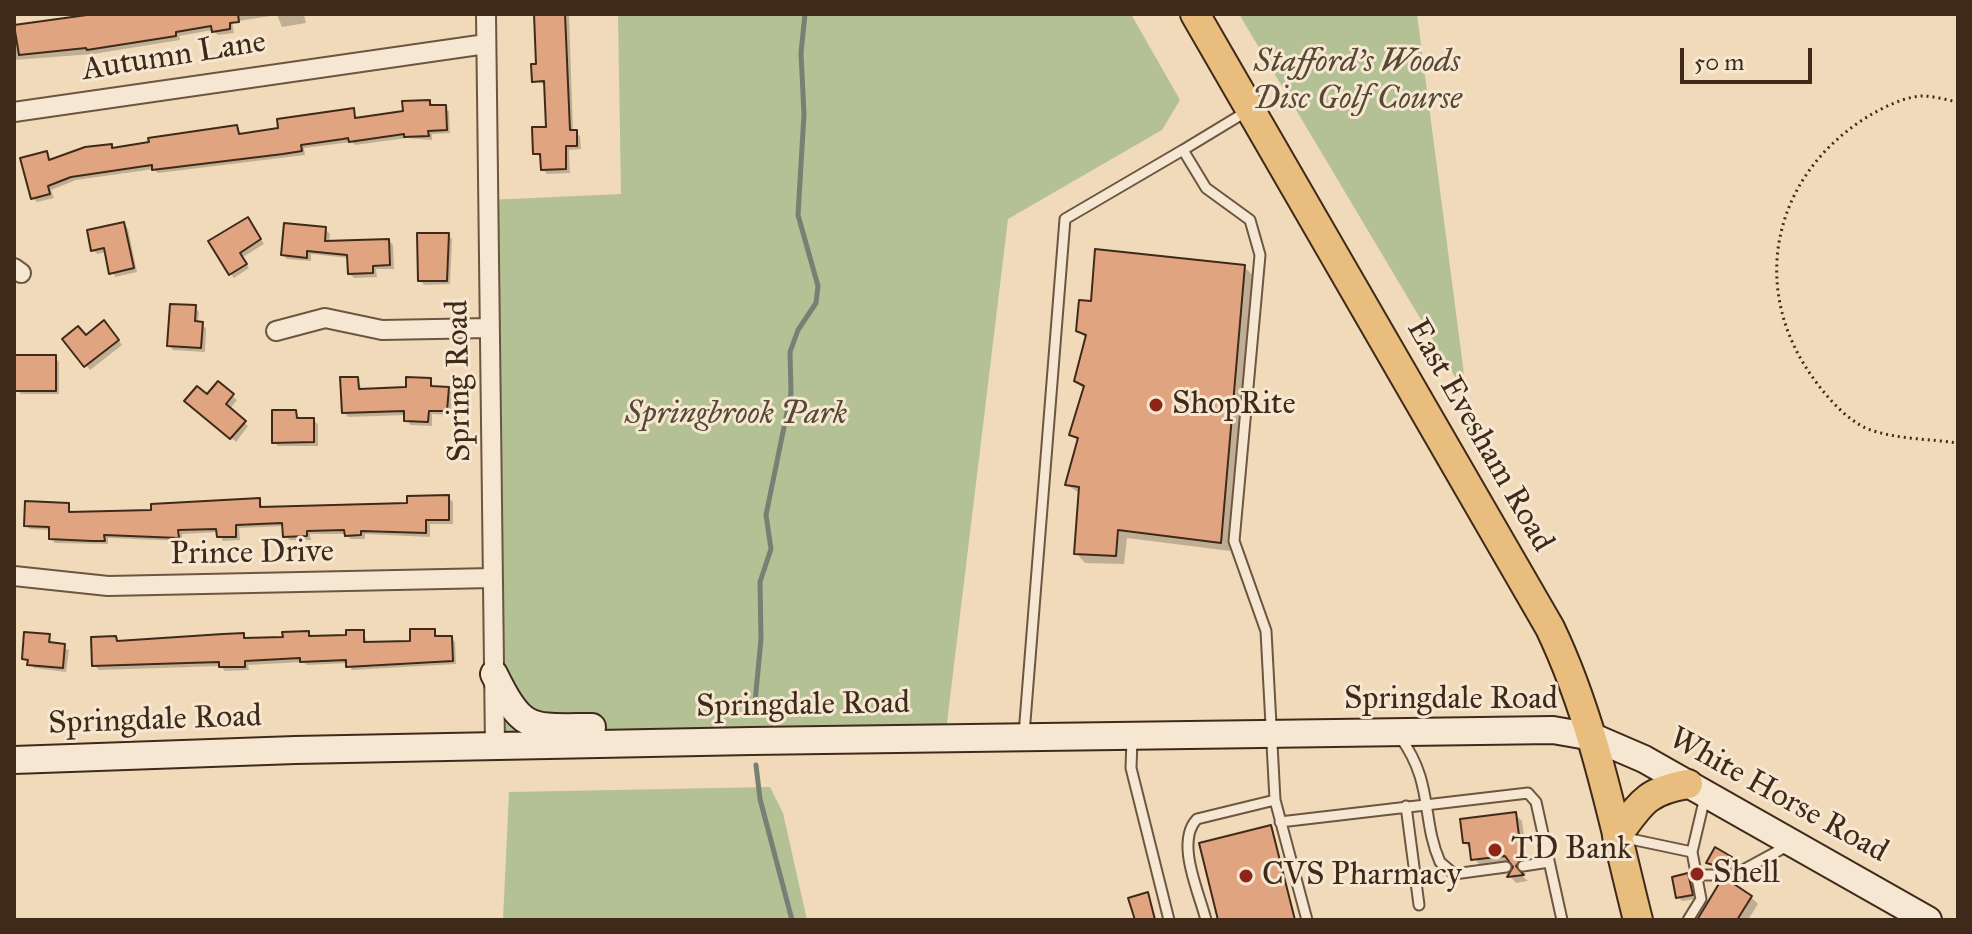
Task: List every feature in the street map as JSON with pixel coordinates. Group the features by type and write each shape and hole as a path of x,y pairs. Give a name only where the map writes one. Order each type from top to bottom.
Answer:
{"main road":[{"name":"East Evesham Road","path":"1195,14 1550,628 1576,681 1638,920"},
{"path":"494,674 521,719 538,727 669,726 700,742"},
{"name":"Springdale Road","path":"14,760 700,742 1553,730 1593,737"},
{"name":"White Horse Road","path":"1593,737 1644,759 1928,920"},
{"path":"1617,836 1648,795 1660,789 1696,789"}],"street":[{"name":"Spring Road","path":"486,14 495,746"},
{"name":"Autumn Lane","path":"14,112 486,44"},
{"path":"276,331 325,318 382,330 489,328"},
{"name":"Prince Drive","path":"14,576 108,586 492,578"}],"lane":[{"path":"1024,738 1065,219 1250,109"},
{"path":"1183,150 1206,188 1250,220 1260,255 1234,541 1266,631 1275,800 1307,920"},
{"path":"1397,732 1418,766 1429,804 1436,854 1446,869 1454,874 1506,867"},
{"path":"1132,736 1131,768 1169,920"},
{"path":"1688,920 1701,899 1692,852 1696,789"},
{"path":"1280,822 1528,793 1536,802 1562,920"},
{"path":"1206,920 1187,840 1191,824 1197,819 1275,800"},
{"path":"1406,806 1419,905"},
{"path":"1617,836 1692,852"},
{"path":"1696,875 1734,875 1792,844"},
{"path":"1523,866 1549,862"}],"path":[{"path":"1958,102 1920,96 1869,114 1825,147 1794,192 1777,243 1777,298 1793,350 1824,395 1867,428 1958,443"}],"green space":[{"name":"Springbrook Park","path":"618,14 1131,14 1180,100 1162,130 1008,219 945,739 495,746 488,200 621,194"},
{"name":"Stafford's Woods Disc Golf Course","path":"1239,14 1417,14 1467,397"},
{"path":"770,787 783,813 807,920 503,920 509,792"}],"building":[{"path":"94,14 238,14 239,22 230,23 230,29 212,32 211,26 176,32 176,36 87,50 19,55 14,25"},
{"path":"534,14 565,14 570,130 577,130 577,146 566,146 566,169 541,170 540,154 533,154 532,127 546,127 544,81 532,82 531,64 536,64"},
{"path":"430,100 430,105 446,105 447,130 428,131 429,136 404,137 404,134 349,142 348,138 301,145 302,151 283,154 152,170 152,165 71,177 48,186 50,194 31,199 20,158 47,151 49,160 85,147 112,144 112,148 149,142 148,138 237,125 239,134 278,128 277,119 354,108 355,118 403,111 402,101"},
{"path":"248,217 261,239 240,253 247,264 229,275 208,241"},
{"path":"124,222 134,268 109,274 104,248 91,251 87,230"},
{"path":"284,223 326,227 325,241 389,239 390,265 373,266 373,273 348,274 347,255 307,251 307,258 281,255"},
{"path":"417,233 449,233 447,281 418,281"},
{"name":"ShopRite","path":"1095,249 1245,265 1221,543 1118,530 1116,556 1074,554 1079,487 1065,485 1078,438 1069,435 1084,386 1074,381 1086,335 1076,331 1079,300 1091,301"},
{"path":"170,304 196,305 195,321 203,322 201,348 167,346"},
{"path":"104,320 119,340 84,367 62,339 78,326 86,335"},
{"path":"14,355 56,355 56,391 14,391"},
{"path":"340,377 358,377 359,389 406,387 406,377 431,378 431,386 449,387 447,411 429,411 428,422 404,421 404,411 342,413"},
{"path":"218,381 234,394 226,404 246,421 230,439 184,401 197,386 207,394"},
{"path":"272,410 296,410 297,418 314,418 314,442 272,443"},
{"path":"449,495 449,520 426,520 426,533 361,531 361,535 345,536 344,530 307,531 307,536 283,537 282,523 236,525 236,537 217,537 216,529 178,530 179,538 104,535 105,541 92,541 49,539 49,527 24,526 25,501 69,503 69,512 151,510 151,504 260,498 260,507 407,503 407,496"},
{"path":"410,629 435,629 435,636 452,636 453,661 346,667 346,660 300,662 300,658 245,661 245,667 219,667 219,662 92,666 91,637 116,636 117,641 244,633 244,638 283,637 282,632 309,631 309,636 346,635 346,630 364,630 364,642 410,641"},
{"path":"24,632 50,634 49,642 65,644 63,668 27,665 28,660 22,659"},
{"name":"TD Bank","path":"1516,812 1522,859 1516,866 1524,875 1507,877 1513,867 1505,856 1471,860 1469,843 1463,843 1460,819"},
{"name":"CVS Pharmacy","path":"1271,825 1295,920 1218,920 1199,843"},
{"path":"1715,847 1732,857 1726,868 1706,863"},
{"path":"1688,873 1693,895 1676,898 1672,877"},
{"path":"1720,882 1731,882 1752,896 1737,920 1697,920"},
{"path":"1148,892 1155,920 1135,920 1128,898"}],"waterway":[{"path":"754,713 761,639 760,582 771,549 766,515 791,393 790,352 798,330 816,303 818,286 798,215 804,114 801,53 805,14"},
{"path":"756,765 760,799 792,920"}],"place":[{"name":"ShopRite","path":"1156,405"},
{"name":"TD Bank","path":"1495,850"},
{"name":"Shell","path":"1697,874"},
{"name":"CVS Pharmacy","path":"1246,876"}]}
